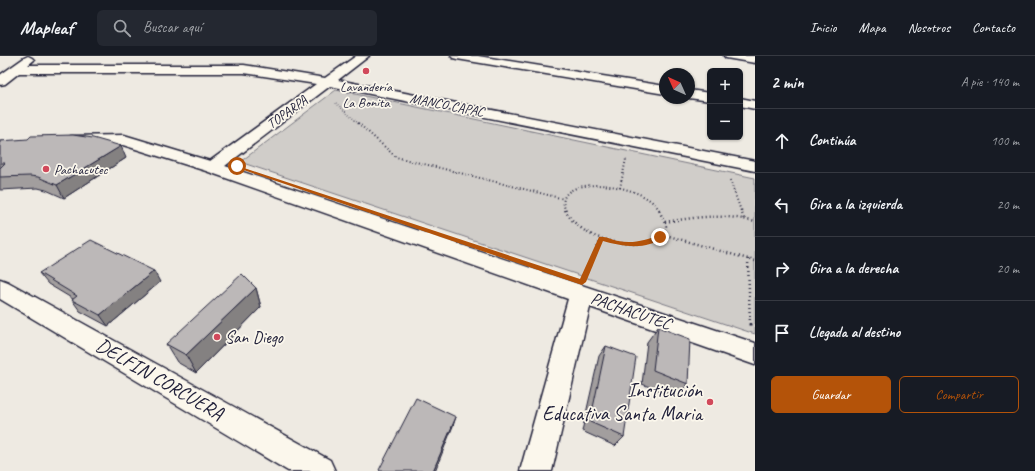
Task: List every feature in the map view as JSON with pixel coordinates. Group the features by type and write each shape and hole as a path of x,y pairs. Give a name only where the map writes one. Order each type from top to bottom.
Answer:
{"street":[{"path":"0,81 34,56"},
{"name":"TOPARPA","path":"212,167 363,56"},
{"path":"457,56 659,89"},
{"path":"730,56 754,59"},
{"name":"MANCO CAPAC","path":"16,69 244,68 327,82 755,166"},
{"path":"695,95 707,97"},
{"path":"743,103 755,105"},
{"name":"PACHACUTEC","path":"54,141 124,140 212,167 755,354"},
{"name":"DELFIN CORCUERA","path":"0,288 319,471"},
{"path":"536,471 581,294"}],"path":[{"path":"332,99 396,157 564,199"},
{"path":"620,188 627,154"},
{"path":"729,176 744,219"},
{"path":"594,184 620,188 633,192 655,205 662,213 666,222 665,230 660,237 649,242 634,244 618,243 601,239 586,232 574,223 566,214 563,206 564,199 574,188 584,185 594,184"},
{"path":"666,222 692,217 720,216 755,222"},
{"path":"662,234 755,261"},
{"path":"581,294 582,282 601,239"},
{"path":"748,259 750,331"}],"shaded area":[{"path":"336,90 755,178 755,334 240,162"}],"building":[{"path":"73,135 93,138 121,146 57,185 38,177 0,177 0,168 5,163 0,163 0,141 28,139 31,136"},
{"path":"91,240 154,271 100,315 72,300 77,296 39,273"},
{"path":"242,274 256,288 186,355 166,344"},
{"path":"658,327 690,339 688,384 653,370"},
{"path":"606,346 636,357 624,437 590,422"},
{"path":"416,398 456,417 433,471 380,471 379,470"}],"place":[{"name":"Lavandería La Bonita","path":"366,71"},
{"name":"Pachacutec","path":"46,169"},
{"name":"San Diego","path":"217,337"},
{"name":"Institución Educativa Santa Maria","path":"710,402"}],"route":[{"path":"237,166 582,282 601,239 618,243 634,244 649,242 660,237"}]}
